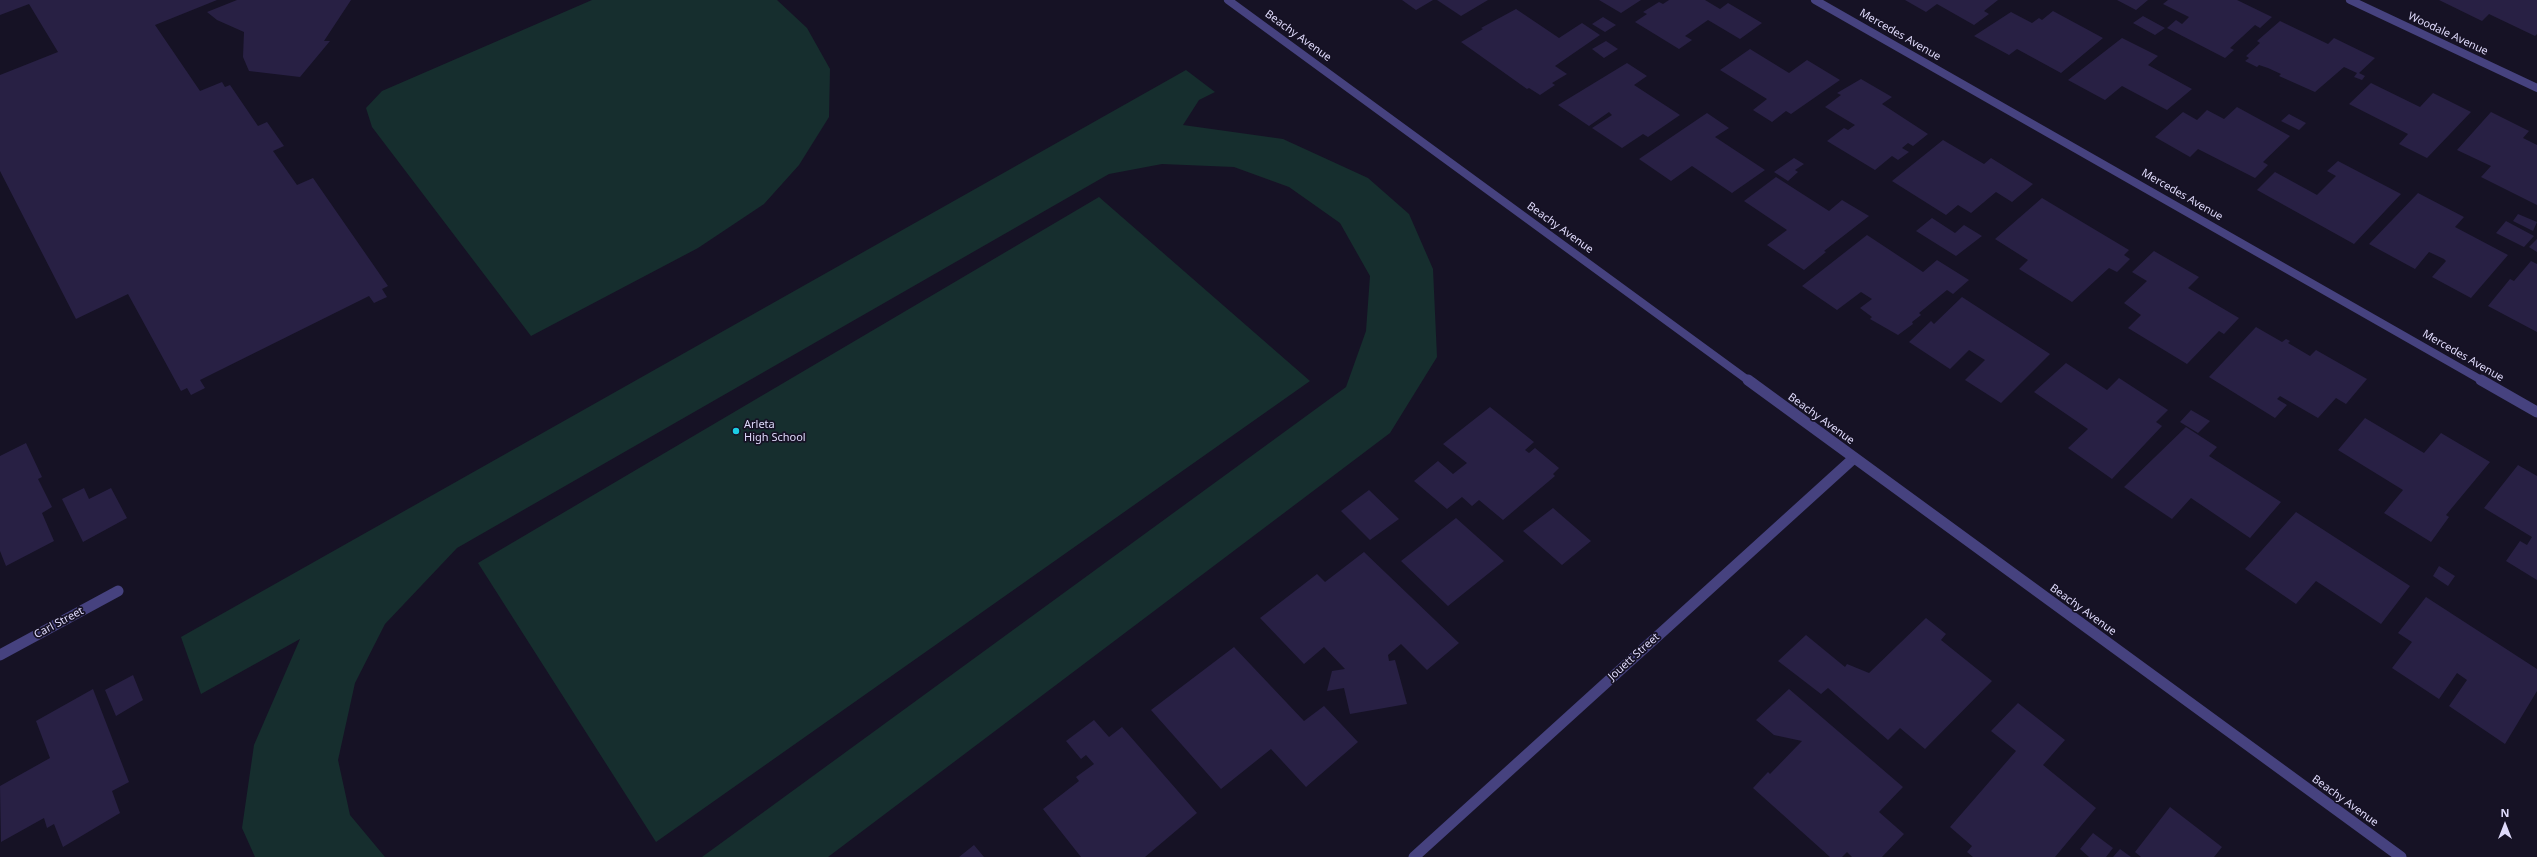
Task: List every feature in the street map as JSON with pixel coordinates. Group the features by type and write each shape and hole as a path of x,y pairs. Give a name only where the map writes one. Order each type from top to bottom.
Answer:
{"street":[{"name":"Beachy Avenue","path":"1228,0 2401,857"},
{"name":"Mercedes Avenue","path":"1815,0 2537,412"},
{"name":"Woodale Avenue","path":"2350,0 2537,88"},
{"name":"Jouett Street","path":"1414,857 1854,458"},
{"name":"Carl Street","path":"0,655 118,591"}],"green space":[{"path":"592,0 777,0 807,28 830,69 829,117 799,165 764,204 698,248 531,336 372,127 366,108 382,91"},
{"path":"1186,70 1215,92 1199,100 1183,125 1283,139 1368,178 1409,214 1433,269 1437,357 1390,433 828,857 702,857 1346,387 1366,331 1370,276 1340,223 1289,187 1234,167 1162,164 1109,174 457,548 385,624 355,683 338,760 350,815 385,857 255,857 242,828 254,745 300,639 201,694 181,637"},
{"path":"1099,197 1310,381 656,842 478,563"}],"building":[{"path":"0,0 217,0 155,25 200,91 222,82 225,87 230,85 258,126 267,122 284,146 273,151 297,185 313,178 388,286 382,289 387,297 374,303 369,296 200,380 205,388 191,395 187,388 181,391 128,294 76,319 0,171 0,75 58,52 29,4 0,15"},
{"path":"237,0 351,0 324,41 330,41 300,77 249,71 243,57 244,32 217,20 207,12"},
{"path":"1402,0 1433,0 1416,10"},
{"path":"1437,0 1488,0 1461,16"},
{"path":"1599,0 1641,0 1621,13"},
{"path":"1669,0 1705,0 1720,9 1728,3 1762,23 1740,39 1708,20 1685,36 1692,40 1679,49 1635,22 1647,14 1643,12 1659,2 1663,4"},
{"path":"1905,0 1998,0 1984,11 1989,14 1974,25 1937,4 1926,12"},
{"path":"2117,0 2148,0 2136,10"},
{"path":"2168,0 2237,0 2272,17 2260,28 2255,25 2230,48 2234,50 2225,58 2167,28 2176,20 2182,24 2189,17 2163,4"},
{"path":"2439,0 2537,0 2537,34 2535,36 2489,14 2482,21"},
{"path":"1516,9 1559,38 1582,23 1600,35 1555,66 1567,74 1552,83 1555,85 1540,95 1529,88 1527,89 1461,42 1483,29 1481,28"},
{"path":"2053,11 2103,38 2061,73 2017,49 2009,55 1974,36 2011,12 2032,23 2039,18 2042,20"},
{"path":"2143,16 2165,28 2155,35 2133,23"},
{"path":"1603,17 1616,25 1605,32 1592,24"},
{"path":"2280,21 2328,44 2334,38 2375,58 2359,73 2365,76 2362,80 2354,77 2357,73 2344,67 2315,92 2279,76 2281,74 2268,68 2259,65 2257,67 2245,61 2249,58 2246,56 2260,43 2257,41"},
{"path":"2122,38 2158,56 2148,65 2192,89 2167,110 2122,86 2105,100 2068,80"},
{"path":"1606,41 1618,49 1604,58 1592,49"},
{"path":"1750,49 1789,73 1807,60 1840,80 1791,114 1786,111 1772,122 1753,110 1767,99 1720,70"},
{"path":"1627,63 1647,76 1634,85 1680,115 1648,137 1643,134 1622,148 1592,128 1612,115 1609,112 1589,126 1558,105"},
{"path":"1861,79 1892,97 1882,104 1928,134 1913,146 1908,143 1902,148 1909,152 1898,160 1892,156 1875,170 1827,141 1844,128 1848,130 1855,125 1825,107 1841,95 1837,93"},
{"path":"2371,83 2420,107 2433,93 2471,112 2427,158 2399,144 2408,134 2349,104"},
{"path":"2237,107 2290,136 2263,162 2268,165 2255,178 2198,149 2190,157 2155,137 2183,112 2197,120 2207,110 2224,119"},
{"path":"2491,112 2529,131 2523,138 2537,145 2537,205 2481,177 2491,166 2457,150"},
{"path":"1707,113 1729,128 1715,137 1765,170 1732,193 1692,166 1671,181 1639,159"},
{"path":"2289,114 2306,123 2299,130 2281,121"},
{"path":"1943,140 1984,164 1991,158 2033,184 2012,202 1996,192 1971,213 1958,205 1946,215 1892,181"},
{"path":"1794,158 1804,164 1795,170 1798,172 1788,181 1774,172"},
{"path":"2338,161 2401,194 2354,244 2257,190 2275,172 2317,195 2336,176 2327,171"},
{"path":"1776,177 1829,211 1842,200 1869,216 1824,251 1826,252 1804,270 1767,245 1787,230 1744,201"},
{"path":"2418,193 2464,217 2455,227 2508,255 2471,298 2432,277 2446,261 2444,259 2429,252 2415,269 2369,244"},
{"path":"2042,198 2129,250 2124,255 2130,259 2117,272 2109,268 2072,302 2019,269 2028,260 1995,239"},
{"path":"2518,214 2537,222 2533,231 2513,221"},
{"path":"1932,218 1955,233 1964,225 1982,236 1956,256 1916,231"},
{"path":"2506,221 2534,236 2524,247 2496,233"},
{"path":"1867,235 1923,272 1937,260 1969,280 1953,294 1947,290 1919,313 1921,315 1912,322 1913,324 1898,335 1870,319 1872,317 1860,308 1872,299 1861,292 1837,310 1802,286"},
{"path":"2537,239 2537,252 2529,247"},
{"path":"2154,251 2199,277 2188,288 2239,318 2224,334 2219,331 2187,364 2128,328 2141,315 2124,303 2147,281 2132,272"},
{"path":"2531,261 2537,264 2537,332 2488,306 2510,279 2514,281"},
{"path":"1962,297 2050,354 2001,403 1965,380 1985,360 1969,350 1950,369 1909,342 1931,321 1934,324"},
{"path":"2256,327 2282,342 2286,339 2290,341 2288,343 2310,356 2316,350 2367,379 2346,404 2336,398 2318,418 2280,396 2277,399 2287,405 2275,418 2209,377"},
{"path":"2066,363 2107,390 2119,378 2168,410 2156,422 2162,426 2112,479 2068,448 2088,429 2034,392"},
{"path":"1490,407 1534,442 1525,450 1529,453 1535,448 1559,468 1553,474 1555,476 1503,520 1479,500 1472,506 1462,497 1447,509 1414,481 1438,461 1453,474 1467,463 1443,444"},
{"path":"2191,410 2210,421 2198,433 2180,422"},
{"path":"2365,418 2424,453 2441,433 2490,462 2446,515 2449,517 2431,542 2384,513 2403,490 2338,450"},
{"path":"2186,427 2217,447 2209,456 2281,502 2250,538 2191,498 2172,519 2124,487"},
{"path":"26,443 42,477 38,479 52,507 42,513 54,541 6,566 0,551 0,456"},
{"path":"2518,465 2537,476 2537,580 2506,561 2520,541 2527,545 2532,537 2484,508"},
{"path":"84,488 89,499 111,488 127,518 83,542 62,499"},
{"path":"1369,490 1399,519 1370,540 1341,511"},
{"path":"1553,508 1591,541 1562,565 1523,531"},
{"path":"2296,512 2410,586 2381,624 2316,581 2296,604 2245,569"},
{"path":"1456,518 1504,561 1448,606 1401,561"},
{"path":"1364,552 1459,643 1427,670 1401,644 1388,655 1389,661 1395,660 1407,704 1350,714 1344,688 1327,691 1332,671 1345,669 1324,647 1304,664 1260,618 1317,574 1325,582"},
{"path":"2439,566 2455,576 2448,586 2433,576"},
{"path":"2426,597 2537,669 2537,691 2505,744 2449,706 2467,680 2457,673 2439,699 2392,668 2412,642 2398,633"},
{"path":"1926,618 1946,634 1941,640 1992,681 1925,749 1900,728 1888,740 1828,688 1821,694 1778,661 1806,635 1845,667 1847,664 1869,673"},
{"path":"1234,647 1304,721 1324,706 1358,742 1306,787 1271,749 1221,789 1151,710"},
{"path":"133,675 143,700 116,716 105,690"},
{"path":"93,689 129,782 112,791 120,813 63,847 54,824 47,828 44,818 1,842 0,786 50,758 36,721"},
{"path":"1789,689 1903,787 1879,812 1904,834 1882,857 1852,857 1847,852 1842,857 1830,857 1753,788 1768,772 1770,774 1802,741 1774,735 1756,720"},
{"path":"2018,703 2065,740 2043,765 2096,808 2055,857 1973,857 1967,852 1972,846 1950,827 2016,751 1991,731"},
{"path":"1094,720 1109,737 1122,727 1197,813 1145,857 1081,857 1043,809 1079,781 1076,777 1094,764 1086,755 1081,759 1066,741"},
{"path":"2170,807 2222,847 2214,857 2141,857 2135,852"},
{"path":"2093,833 2113,848 2106,857 2089,857 2080,849"},
{"path":"974,845 984,857 959,857"},
{"path":"2120,849 2131,857 2113,857"}],"place":[{"name":"Arleta High School","path":"736,431"}]}
